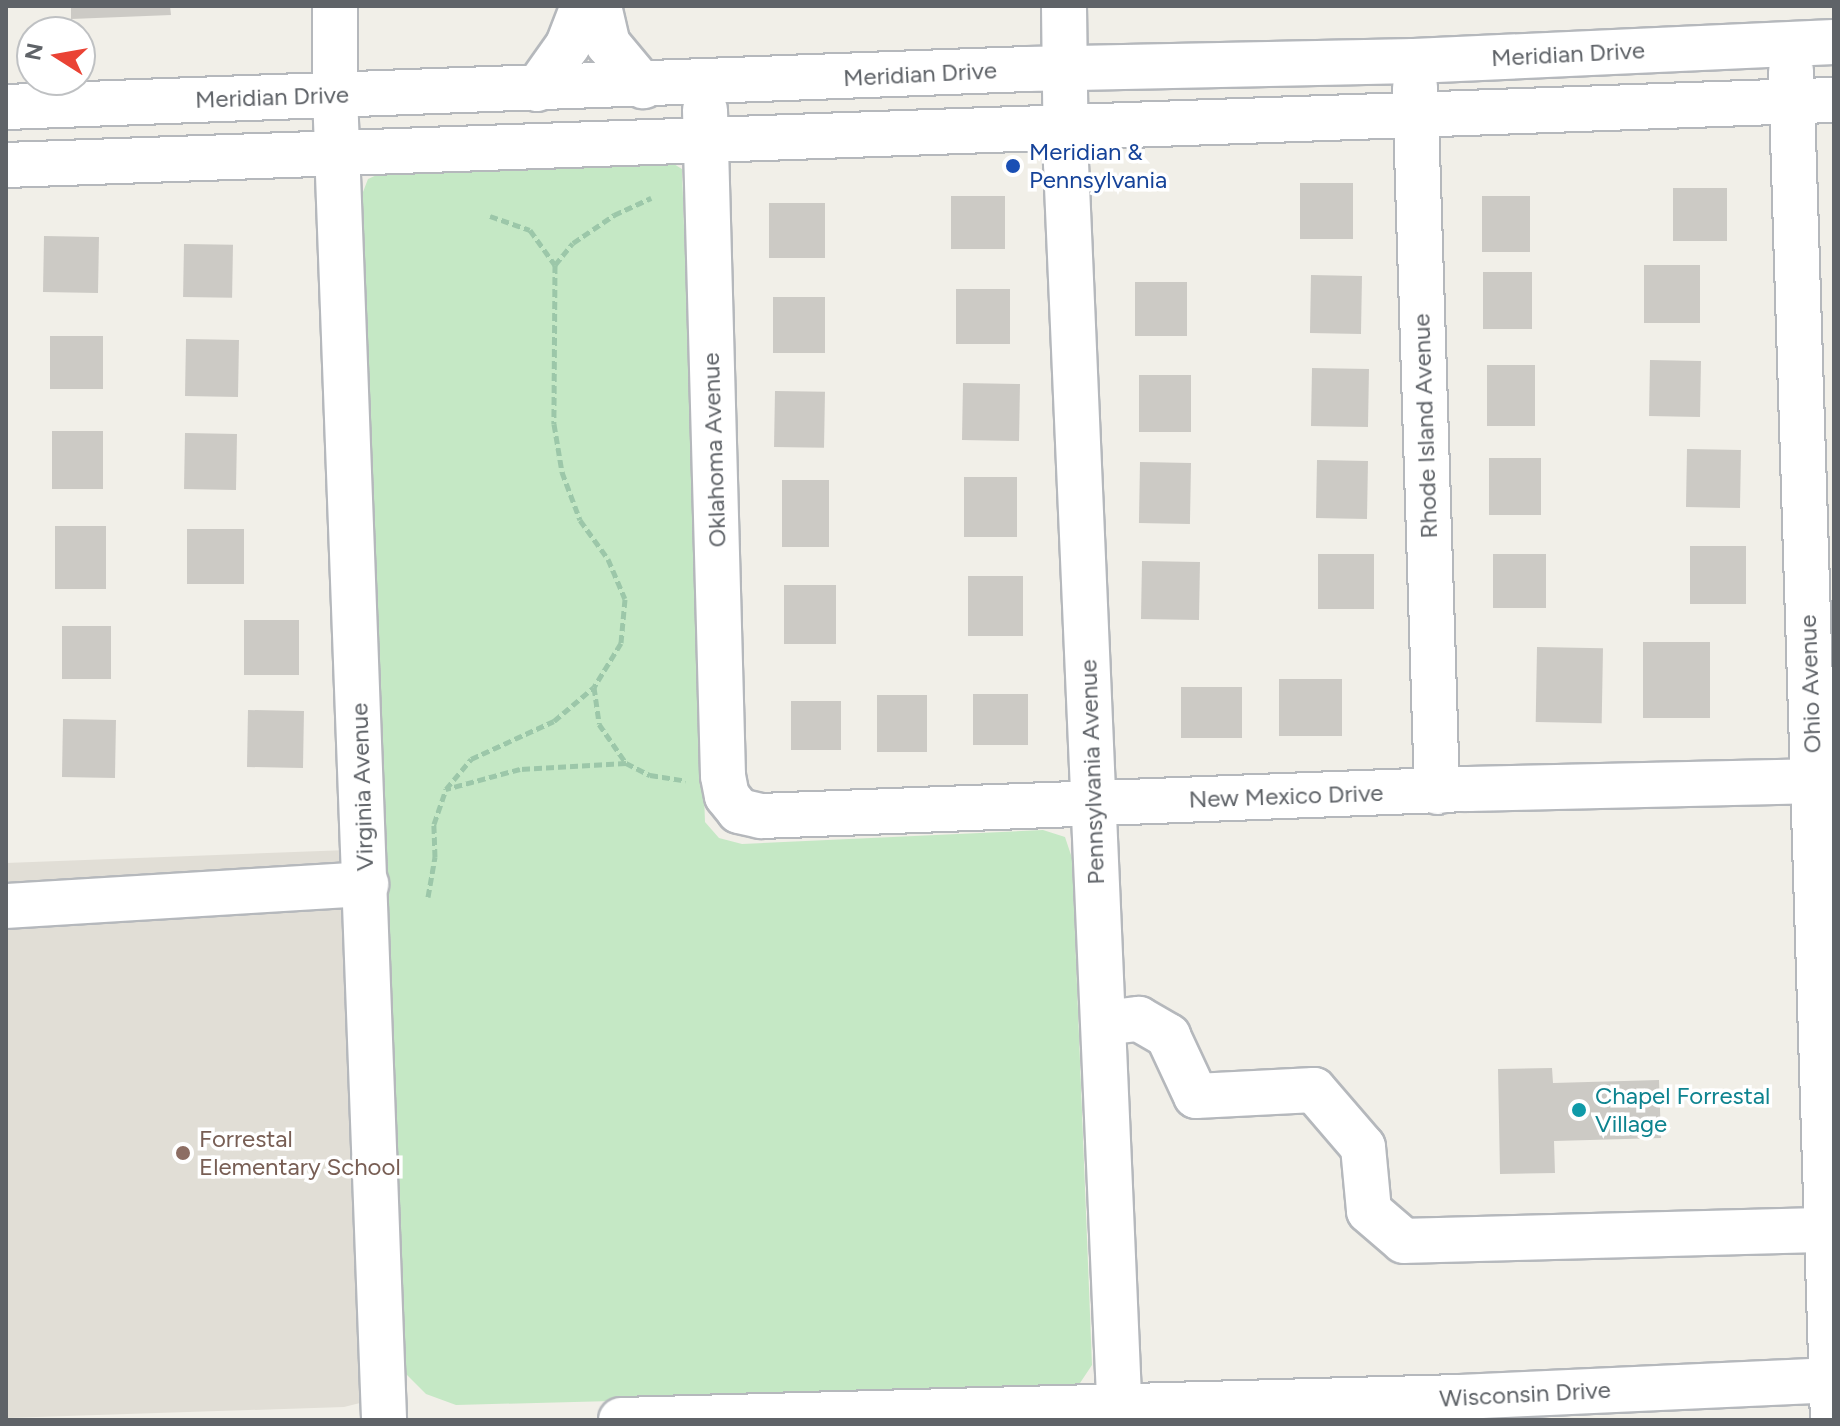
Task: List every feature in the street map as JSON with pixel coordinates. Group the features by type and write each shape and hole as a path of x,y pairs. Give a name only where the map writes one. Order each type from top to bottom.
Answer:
{"street":[{"name":"Virginia Avenue","path":"335,6 335,94 384,1420"},
{"path":"537,89 568,45 583,6"},
{"path":"599,6 608,44 643,86"},
{"name":"Pennsylvania Avenue","path":"1064,6 1120,1414"},
{"name":"Meridian Drive","path":"6,107 704,84 1065,68 1414,61 1834,42"},
{"name":"Ohio Avenue","path":"1790,43 1813,101 1824,781 1827,1230 1833,1393"},
{"name":"Rhode Island Avenue","path":"1414,61 1437,792"},
{"name":"Oklahoma Avenue","path":"704,84 723,776 727,796 739,811"},
{"path":"6,165 1067,125 1813,101"},
{"name":"New Mexico Drive","path":"739,811 761,816 1094,802 1824,781"},
{"path":"6,906 366,884"},
{"path":"1104,1023 1139,1019 1168,1036 1196,1096 1314,1090 1363,1147 1369,1211 1404,1241 1827,1230"},
{"name":"Wisconsin Drive","path":"621,1420 1461,1409 1833,1393"}],"path":[{"path":"555,265 573,243 614,215 651,198"},
{"path":"428,897 435,857 434,824 446,789 471,759 554,721 594,687 621,643 625,599 608,559 580,520 562,472 554,424 555,265 530,230 490,216"},
{"path":"594,687 599,724 626,763 650,775 697,782"},
{"path":"446,789 520,769 626,763"}],"shaded area":[{"name":"Forrestal Elementary School","path":"348,850 367,1390 360,1403 344,1407 6,1418 6,863"}],"green space":[{"path":"669,161 682,169 705,822 719,838 742,844 1043,830 1065,837 1072,858 1092,1365 1080,1383 1063,1389 456,1405 426,1394 405,1373 400,1339 358,205 368,179 388,170"}],"building":[{"path":"71,6 170,6 171,15 96,18 71,16"},
{"path":"1300,183 1353,183 1353,239 1300,239"},
{"path":"1673,188 1727,188 1727,241 1673,241"},
{"path":"951,196 1005,196 1005,249 951,249"},
{"path":"1482,196 1530,196 1530,252 1482,252"},
{"path":"769,203 825,203 825,258 769,258"},
{"path":"44,236 99,237 98,293 43,292"},
{"path":"184,244 233,245 232,298 183,297"},
{"path":"1644,265 1700,265 1700,323 1644,323"},
{"path":"1483,272 1532,272 1532,329 1483,329"},
{"path":"1311,275 1362,276 1361,334 1310,333"},
{"path":"1135,282 1187,282 1187,336 1135,336"},
{"path":"956,289 1010,289 1010,344 956,344"},
{"path":"773,297 825,297 825,353 773,353"},
{"path":"50,336 103,336 103,389 50,389"},
{"path":"186,339 239,340 238,397 185,396"},
{"path":"1650,360 1701,361 1700,417 1649,416"},
{"path":"1487,365 1535,365 1535,426 1487,426"},
{"path":"1312,368 1369,369 1368,427 1311,426"},
{"path":"1139,375 1191,375 1191,432 1139,432"},
{"path":"963,383 1020,384 1019,441 962,440"},
{"path":"775,391 825,392 824,448 774,447"},
{"path":"52,431 103,431 103,489 52,489"},
{"path":"185,433 237,434 236,490 184,489"},
{"path":"1687,449 1741,450 1740,508 1686,507"},
{"path":"1489,458 1541,458 1541,515 1489,515"},
{"path":"1317,460 1368,461 1367,519 1316,518"},
{"path":"1140,462 1191,463 1190,524 1139,523"},
{"path":"964,477 1017,477 1017,537 964,537"},
{"path":"782,480 829,480 829,547 782,547"},
{"path":"55,526 106,526 106,589 55,589"},
{"path":"187,529 244,529 244,584 187,584"},
{"path":"1690,546 1746,546 1746,604 1690,604"},
{"path":"1318,554 1374,554 1374,609 1318,609"},
{"path":"1493,554 1546,554 1546,608 1493,608"},
{"path":"1142,561 1200,562 1199,620 1141,619"},
{"path":"968,576 1023,576 1023,636 968,636"},
{"path":"784,585 836,585 836,644 784,644"},
{"path":"244,620 299,620 299,675 244,675"},
{"path":"62,626 111,626 111,679 62,679"},
{"path":"1643,642 1710,642 1710,718 1643,718"},
{"path":"1537,647 1603,648 1602,723 1536,722"},
{"path":"1279,679 1342,679 1342,736 1279,736"},
{"path":"1181,687 1242,687 1242,738 1181,738"},
{"path":"973,694 1028,694 1028,745 973,745"},
{"path":"877,695 927,695 927,752 877,752"},
{"path":"791,701 841,701 841,750 791,750"},
{"path":"248,710 304,711 303,768 247,767"},
{"path":"63,719 116,720 115,778 62,777"},
{"name":"Chapel Forrestal Village","path":"1552,1068 1553,1083 1659,1080 1661,1138 1554,1141 1555,1173 1500,1174 1498,1069"}],"place":[{"name":"Meridian & Pennsylvania","path":"1013,166"},
{"name":"Chapel Forrestal Village","path":"1579,1110"},
{"name":"Forrestal Elementary School","path":"183,1153"}]}
